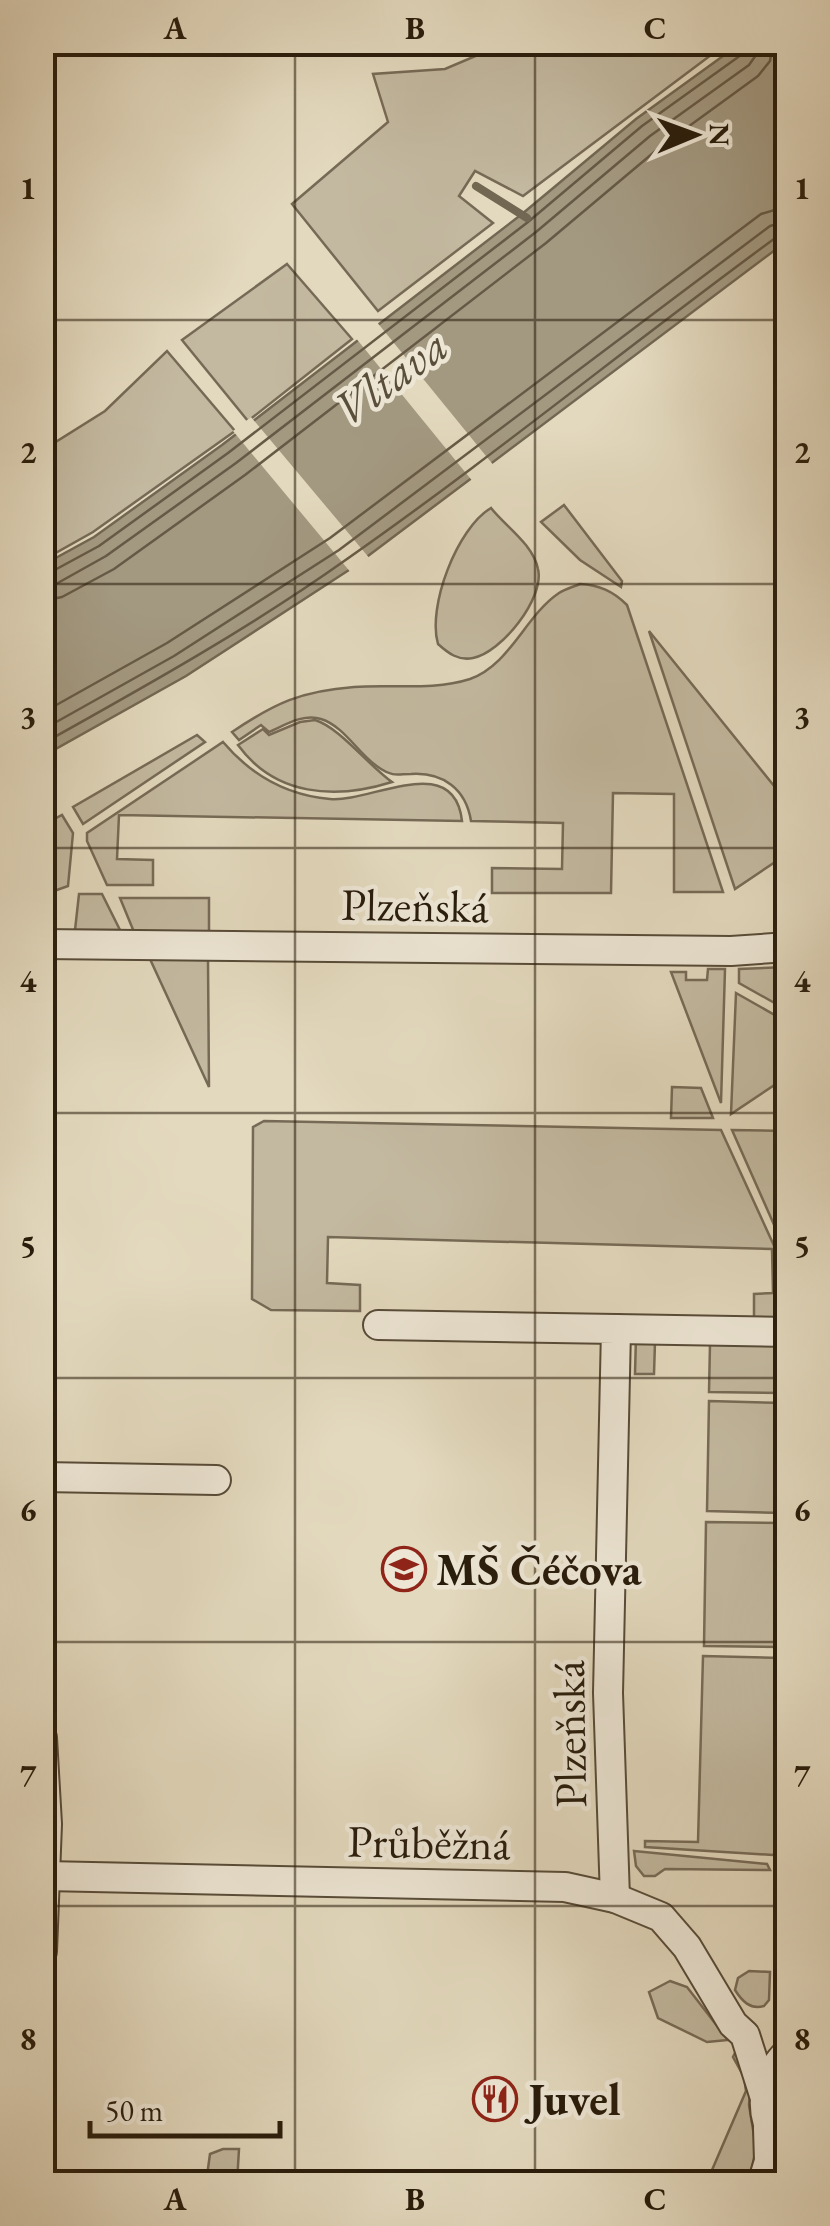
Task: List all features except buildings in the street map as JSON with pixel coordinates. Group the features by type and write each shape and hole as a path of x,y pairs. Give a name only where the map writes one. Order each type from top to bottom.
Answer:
{"street":[{"name":"Plzeňská","path":"42,944 731,951 788,947"},
{"path":"378,1325 788,1332"},
{"name":"Plzeňská","path":"616,1329 608,1694 616,1898"},
{"path":"42,1477 216,1480"},
{"path":"42,1738 47,1797 42,1951"},
{"name":"Průběžná","path":"45,1876 565,1887 616,1898 662,1918 686,1947 733,2024 745,2035 764,2094 768,2128"},
{"path":"745,2035 788,2049 768,2078 764,2094"},
{"path":"768,2128 788,2154"},
{"path":"762,2184 768,2161 768,2128"}],"shaded area":[{"path":"506,43 727,43 523,196 475,171 459,196 493,223 378,311 292,204 388,122 373,74 445,69"},
{"path":"287,264 352,339 248,421 182,340"},
{"path":"167,351 235,431 93,532 43,560 43,450 105,411"},
{"path":"564,505 622,581 621,587 580,560 541,522"},
{"path":"491,508 531,551 538,581 528,609 508,635 484,654 463,658 438,644 437,610 456,550 467,532"},
{"path":"580,584 605,590 627,605 723,892 674,892 674,794 613,793 611,893 492,893 492,868 562,869 563,823 471,821 464,800 451,785 423,774 385,772 338,728 321,719 301,719 269,732 261,725 239,740 232,732 303,695 354,687 441,685 470,679 496,663 547,603"},
{"path":"649,631 787,802 787,854 735,889"},
{"path":"315,720 334,730 392,782 349,791 308,789 270,775 238,745 263,729 269,735"},
{"path":"197,735 205,742 83,824 73,807"},
{"path":"223,742 270,781 314,797 347,798 408,785 444,788 456,800 462,821 119,815 117,859 153,860 153,885 107,885 87,833"},
{"path":"62,815 73,833 68,886 43,895 43,825"},
{"path":"79,894 102,894 120,930 75,930"},
{"path":"120,898 209,898 209,932 134,932"},
{"path":"150,959 208,960 209,1087"},
{"path":"787,967 787,1010 739,983 739,969"},
{"path":"708,969 725,969 721,1103 671,972 686,972 686,980 707,980"},
{"path":"736,993 787,1022 788,1076 731,1114"},
{"path":"672,1087 701,1088 713,1118 671,1118"},
{"path":"264,1121 721,1130 787,1274 787,1326 754,1325 754,1294 773,1293 772,1249 328,1237 327,1283 360,1285 360,1311 271,1310 252,1299 253,1127"},
{"path":"732,1130 787,1131 787,1254"},
{"path":"636,1336 785,1338 784,1393 709,1392 710,1344 655,1342 654,1374 635,1374"},
{"path":"709,1401 785,1403 783,1513 707,1511"},
{"path":"706,1522 783,1523 781,1647 704,1646"},
{"path":"703,1656 781,1658 778,1849 773,1855 645,1847 645,1841 698,1842"},
{"path":"634,1851 767,1864 770,1870 665,1869 655,1876 644,1876 636,1866"},
{"path":"749,1971 770,1972 769,2000 764,2006 747,2004 735,1990 738,1978"},
{"path":"670,1981 687,1987 728,2040 707,2042 658,2018 649,1992"},
{"path":"736,2051 751,2080 749,2105 756,2148 749,2183 706,2184 746,2091 744,2077 733,2057"},
{"path":"239,2149 237,2183 206,2183 210,2154"}],"water":[{"name":"Vltava","path":"741,43 787,43 787,241 352,568 186,676 43,756 43,565 94,537 222,445 522,214 636,119"}],"pier":[{"path":"376,321 495,467 474,483 355,337"},
{"path":"251,417 371,560 352,574 233,431"}],"waterway":[{"path":"476,186 527,218"}],"place":[{"name":"MŠ Čéčova","path":"404,1569"},
{"name":"Juvel","path":"495,2099"}]}
